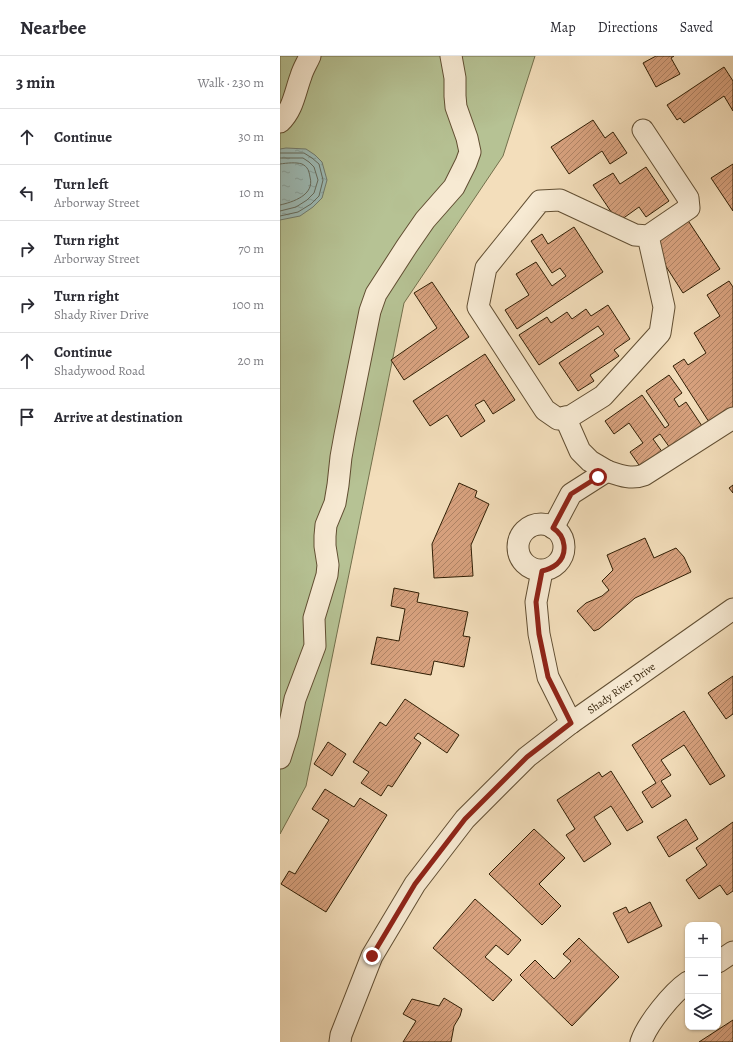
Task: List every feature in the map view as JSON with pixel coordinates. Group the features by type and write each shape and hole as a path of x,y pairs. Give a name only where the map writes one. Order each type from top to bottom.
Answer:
{"street":[{"path":"280,122 290,108 301,76 310,56"},
{"path":"280,758 288,733 295,699 315,646 314,618 327,575 328,566 324,536 326,525 335,503 345,435 370,311 376,294 407,246 425,220 454,187 470,152 467,138 456,107 455,78 451,56"},
{"path":"643,130 688,198 689,208 648,236 635,235 560,200 540,201 486,268 478,307 545,410 558,419 571,416 603,396 660,333 664,308 648,236"},
{"path":"565,417 580,451 590,461 607,471 625,477 644,475 733,418"},
{"path":"553,528 571,494 607,471"},
{"path":"535,524 543,524 553,528 562,536 564,552 561,559 556,565 549,569 542,571 534,570 522,561 518,554 517,547 519,539 528,528 535,524"},
{"path":"542,571 536,602 539,634 548,677 571,723"},
{"name":"Shady River Drive","path":"340,1042 341,1035 372,956 415,884 465,819 527,757 571,723 733,609"},
{"path":"721,960 733,952"},
{"path":"641,1042 644,1034 661,1009 685,984"}],"green space":[{"path":"280,56 535,56 503,156 404,303 306,786 280,834"}],"water":[{"path":"280,149 306,149 315,155 322,162 327,180 322,198 313,207 300,216 280,220"}],"building":[{"path":"656,56 674,56 671,58 680,74 656,87 643,63"},
{"path":"724,67 733,81 733,111 724,96 684,123 680,118 677,120 667,105"},
{"path":"593,120 605,138 613,132 627,153 610,164 602,151 569,174 551,147"},
{"path":"733,164 733,211 711,178"},
{"path":"646,167 669,201 646,217 639,207 618,222 593,185 613,173 620,184"},
{"path":"687,219 720,269 683,293 651,243"},
{"path":"574,227 603,272 517,329 505,310 529,295 516,274 536,262 552,286 566,276 560,268 552,273 531,241 542,234 548,244"},
{"path":"729,281 733,287 733,407 709,422 673,366 684,359 688,365 706,353 694,333 720,316 707,295"},
{"path":"432,282 469,337 404,380 391,360 437,328 414,293"},
{"path":"608,305 630,339 614,350 619,356 590,375 594,381 578,391 559,363 604,334 598,326 539,365 519,335 547,317 551,323 567,312 572,319 586,309 591,316"},
{"path":"485,354 515,400 493,414 484,400 475,405 485,421 461,437 447,415 430,426 413,401"},
{"path":"669,375 682,393 674,399 679,407 686,402 702,426 670,448 660,434 653,439 663,453 641,468 630,452 643,443 629,423 614,434 605,421 642,395 665,428 669,425 646,391"},
{"path":"459,483 477,491 475,497 489,504 471,545 473,576 434,578 432,544"},
{"path":"733,485 733,493 729,488"},
{"path":"645,538 654,558 676,548 684,557 691,572 635,598 599,629 594,631 577,611 586,603 602,596 609,590 602,581 613,570 607,555"},
{"path":"394,588 419,593 417,602 468,612 463,636 470,637 464,667 434,661 431,675 371,664 377,637 399,641 405,609 391,606"},
{"path":"733,676 733,714 726,719 708,693"},
{"path":"405,699 459,735 447,753 418,733 414,738 421,743 392,787 388,785 381,796 361,783 369,772 353,762 380,722 386,726"},
{"path":"684,711 725,776 710,785 684,745 661,760 671,775 661,781 671,796 652,808 642,792 656,783 632,745"},
{"path":"328,742 346,754 332,776 314,764"},
{"path":"611,771 643,822 627,831 611,806 594,817 611,844 584,862 566,835 575,829 557,800 599,772 602,777"},
{"path":"325,789 354,807 360,798 387,815 326,912 281,884 289,871 295,874 329,820 312,809"},
{"path":"686,819 698,839 669,857 657,837"},
{"path":"733,822 733,891 727,895 720,885 699,899 686,880 707,865 696,848"},
{"path":"534,829 565,858 539,884 561,906 542,925 489,874"},
{"path":"475,899 521,940 508,955 496,945 485,957 512,980 493,1001 433,948"},
{"path":"650,902 662,926 628,943 613,913 626,907 629,913"},
{"path":"579,938 619,977 572,1026 520,975 535,960 554,979 571,961 563,954"},
{"path":"444,998 462,1009 454,1026 451,1042 403,1042 416,1021 403,1014 412,999 439,1006"},
{"path":"733,1020 733,1042 699,1042 718,1030 721,1030 721,1028"}],"route":[{"path":"372,956 415,884 465,819 527,757 571,723 548,677 539,634 536,602 542,571 556,565 564,552 562,536 553,528 571,494 598,477"}]}
